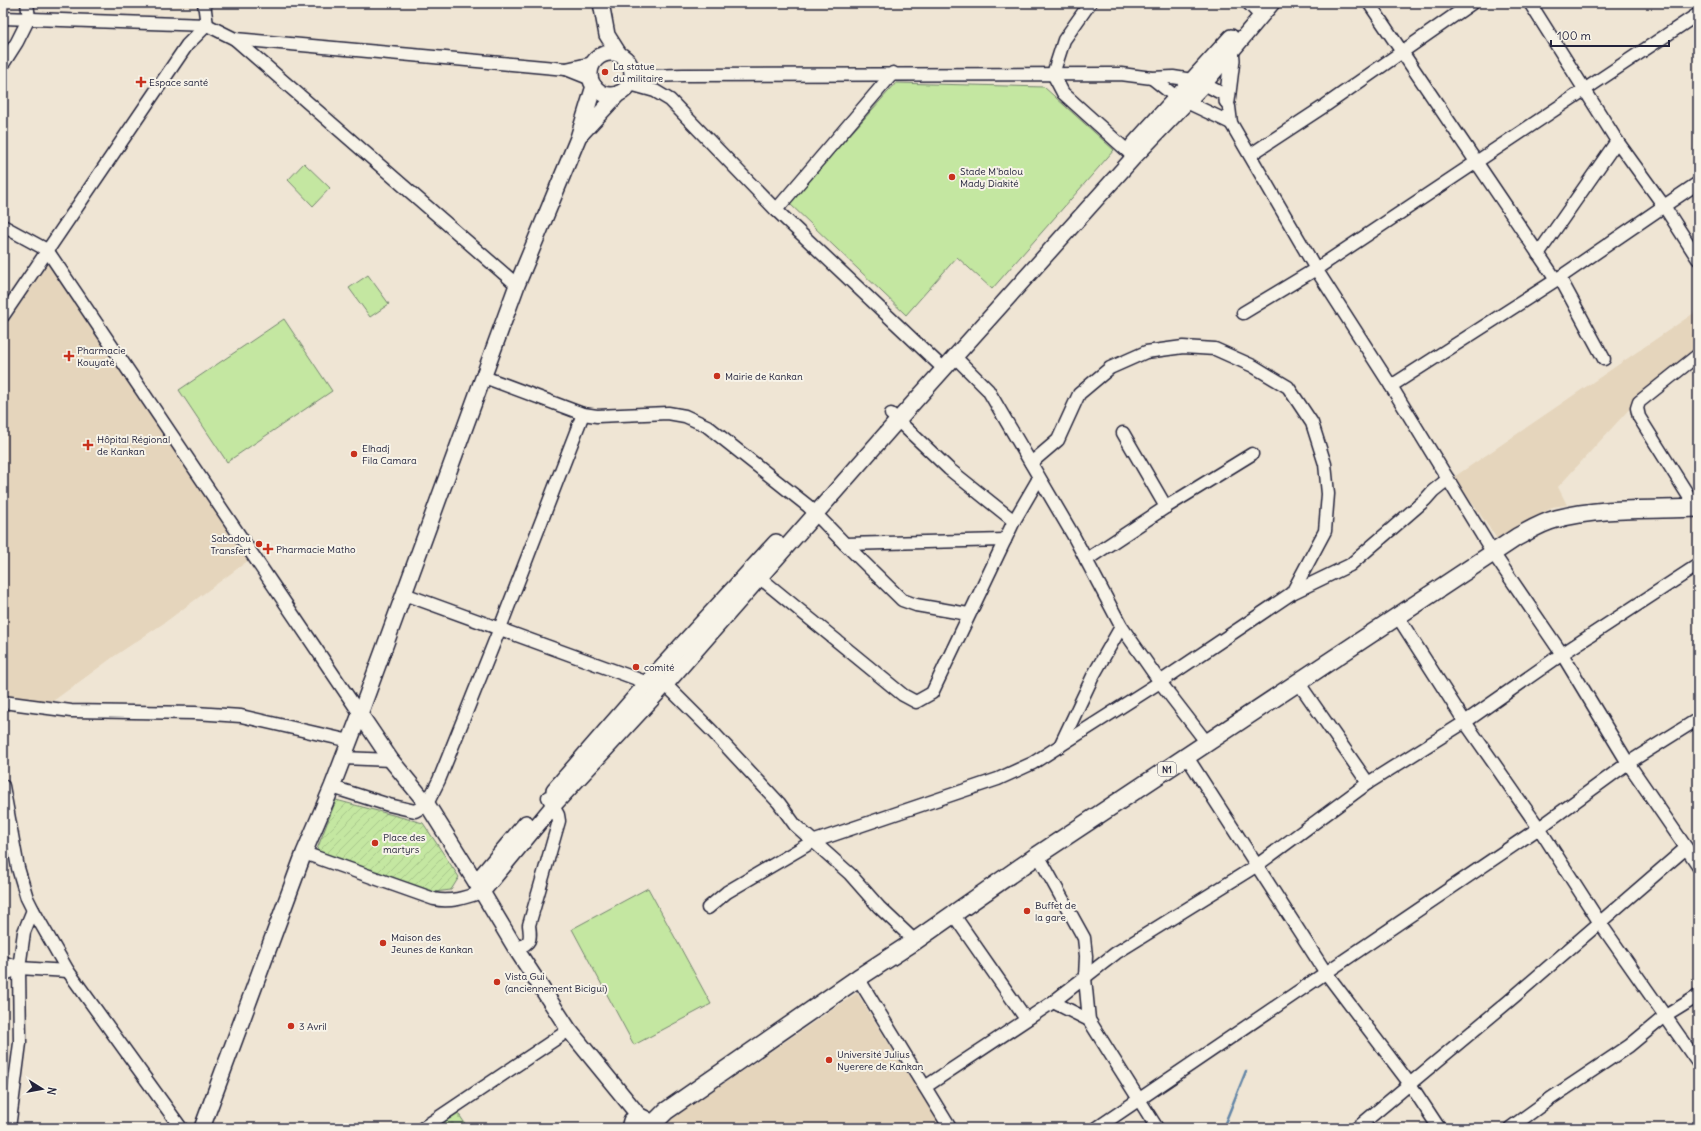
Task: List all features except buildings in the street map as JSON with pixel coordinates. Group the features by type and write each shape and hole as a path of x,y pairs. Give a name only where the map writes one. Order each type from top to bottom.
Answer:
{"highway":[{"name":"N1","path":"638,1125 666,1111 1038,855 1517,537 1555,519 1572,515 1592,512 1697,509"}],"main road":[{"path":"578,138 628,81 628,61 619,54 607,35 601,3"},
{"path":"475,890 551,801 894,417 1230,46 1256,8 1272,3"},
{"path":"202,1128 304,853 350,741 517,285 578,138 592,82 590,70 607,35"},
{"path":"1227,101 1232,60 1230,46"},
{"path":"596,60 605,54 619,54"},
{"path":"592,82 605,94 612,95 628,81"},
{"path":"941,366 954,357 1131,154"},
{"path":"657,683 759,577 812,510"},
{"path":"360,714 391,760 427,804 475,890 569,1030 622,1097 634,1108 638,1125"}],"street":[{"path":"3,64 17,42 29,18 27,3"},
{"path":"204,3 207,25"},
{"path":"1090,3 1064,40 1053,74 1063,93 1131,154"},
{"path":"1369,3 1538,254 1558,279 1604,359"},
{"path":"1250,155 1472,3"},
{"path":"1530,3 1617,141 1664,206 1698,259"},
{"path":"1243,313 1316,269 1698,14"},
{"path":"3,18 207,25 235,39 517,285"},
{"path":"3,316 187,46 207,25"},
{"path":"235,39 566,68 596,60"},
{"path":"566,68 592,82"},
{"path":"776,210 893,73"},
{"path":"628,81 649,76 676,75 893,73 1121,74 1152,78 1173,77 1198,82 1221,92 1227,101 1231,123 1316,269 1391,386 1493,553 1562,654 1628,763 1698,865"},
{"path":"664,95 669,84 676,75"},
{"path":"1152,78 1182,100 1231,123"},
{"path":"628,81 664,95 776,210 941,366"},
{"path":"1538,254 1617,141"},
{"path":"1391,386 1558,279 1698,183"},
{"path":"3,226 47,250 360,714"},
{"path":"1031,463 1058,440 1079,394 1110,368 1146,352 1183,347 1215,349 1253,366 1288,387 1312,423 1325,464 1328,494 1325,531 1292,593"},
{"path":"1697,509 1639,417 1637,408 1639,402 1698,355"},
{"path":"954,357 988,390 1086,560 1121,627 1160,682 1207,743"},
{"path":"484,377 584,414 597,416 668,413 685,416 707,426 812,510 902,600 916,605 968,614"},
{"path":"332,787 389,805 415,810 427,804 439,780 584,414"},
{"path":"894,417 949,469 1014,521"},
{"path":"1123,433 1166,507"},
{"path":"1086,560 1166,507 1252,454"},
{"path":"759,577 903,695 916,702 932,693 968,614 1014,521 1039,478"},
{"path":"708,908 727,892 812,842 998,778 1033,763 1160,682 1292,593 1350,565 1448,479"},
{"path":"845,544 1005,540"},
{"path":"925,1087 1053,1002 1116,953 1256,866 1368,783 1465,722 1562,654 1698,565"},
{"path":"404,594 657,683 779,802 795,825 812,842 850,874 879,907 915,941"},
{"path":"1398,617 1465,722 1540,828 1600,923 1664,1017 1698,1063"},
{"path":"1060,746 1086,688 1121,627"},
{"path":"1298,682 1368,783"},
{"path":"3,702 71,711 195,713 241,716 350,741"},
{"path":"1097,1128 1540,828 1628,763 1698,719"},
{"path":"1187,757 1326,973 1410,1084 1439,1128"},
{"path":"343,758 391,760"},
{"path":"3,786 18,868 27,898 33,910 68,971 181,1128"},
{"path":"516,949 527,945 529,941 529,924 559,821 558,815 551,801"},
{"path":"1357,1128 1600,923 1686,848"},
{"path":"304,853 434,899 444,901 475,890"},
{"path":"1038,855 1084,938 1086,956 1085,978 1089,1020 1157,1128"},
{"path":"9,1128 20,1043 19,968 24,932 33,910"},
{"path":"953,914 1026,1020"},
{"path":"3,962 19,968 68,971"},
{"path":"3,975 19,968"},
{"path":"858,978 950,1128"},
{"path":"1510,1128 1629,1046 1664,1017 1698,996"},
{"path":"1053,1002 1089,1020"},
{"path":"423,1128 569,1030"},
{"path":"1110,1128 1120,1112"}],"shaded area":[{"name":"Hôpital Régional de Kankan","path":"51,258 249,560 164,623 116,655 53,701 3,696 3,330"},
{"path":"1694,313 1698,318 1698,357 1633,405 1558,487 1567,505 1552,507 1500,543 1454,477"},
{"name":"Université Julius Nyerere de Kankan","path":"857,993 942,1128 658,1128"}],"green space":[{"name":"Stade M'balou Mady Diakité","path":"896,83 1044,87 1114,150 992,289 957,257 906,315 789,203"},
{"path":"304,163 330,188 313,206 288,180"},
{"path":"368,275 389,304 370,317 349,288"},
{"path":"284,319 332,391 227,462 179,390"},
{"path":"336,800 423,823 459,877 451,890 434,892 316,852"},
{"path":"648,888 711,1004 634,1045 572,929"},
{"path":"458,1113 468,1128 435,1128"}],"waterway":[{"path":"1223,1128 1246,1071"}],"place":[{"name":"La statue du militaire","path":"605,72"},
{"name":"Espace santé","path":"141,82"},
{"name":"Stade M'balou Mady Diakité","path":"952,177"},
{"name":"Pharmacie Kouyaté","path":"69,356"},
{"name":"Mairie de Kankan","path":"717,376"},
{"name":"Hôpital Régional de Kankan","path":"88,445"},
{"name":"Elhadj Fila Camara","path":"354,454"},
{"name":"Sabadou Transfert","path":"259,544"},
{"name":"Pharmacie Matho","path":"268,549"},
{"name":"comité","path":"636,667"},
{"name":"Place des martyrs","path":"375,843"},
{"name":"Buffet de la gare","path":"1027,911"},
{"name":"Maison des Jeunes de Kankan","path":"383,943"},
{"name":"Vista Gui (anciennement Bicigui)","path":"497,982"},
{"name":"3 Avril","path":"291,1026"},
{"name":"Université Julius Nyerere de Kankan","path":"829,1060"}]}
